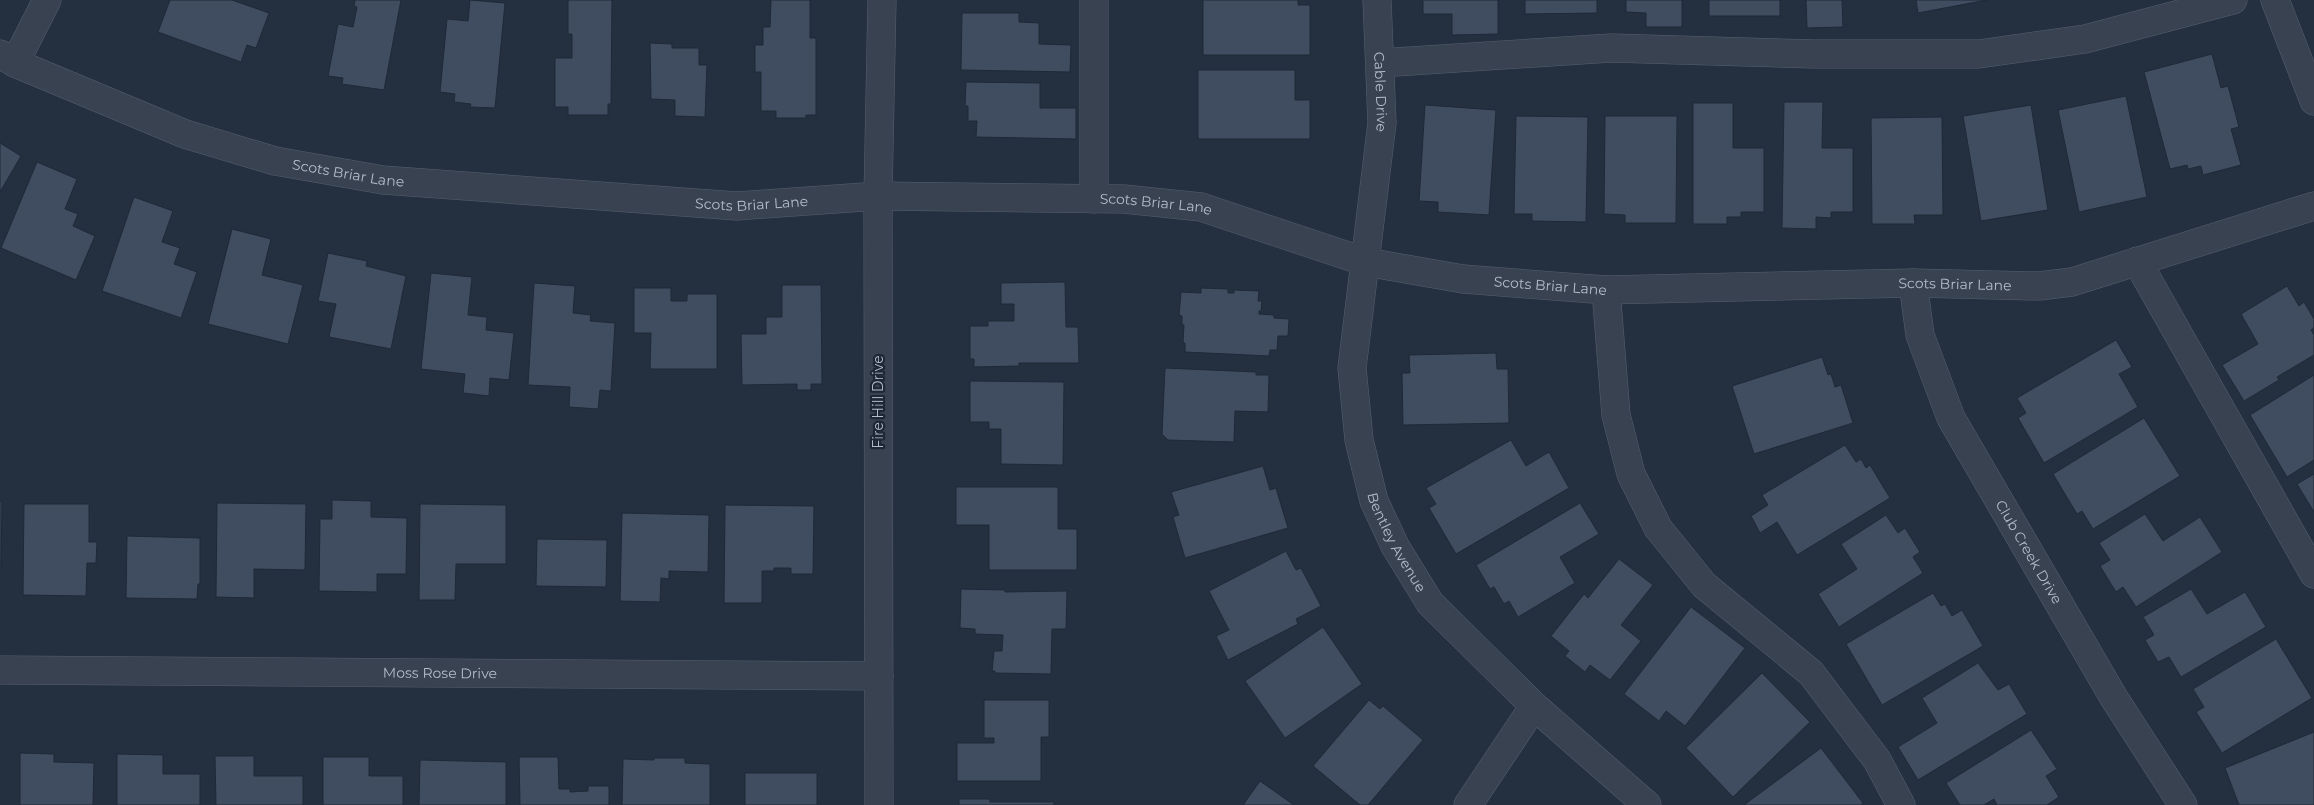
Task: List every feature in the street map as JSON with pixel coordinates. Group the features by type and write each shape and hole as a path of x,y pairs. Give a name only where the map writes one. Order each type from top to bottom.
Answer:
{"street":[{"path":"8,58 47,0"},
{"name":"Fire Hill Drive","path":"879,805 878,196 882,0"},
{"path":"1094,0 1094,199"},
{"name":"Cable Drive","path":"1375,185 1382,122 1377,0"},
{"path":"1380,63 1611,48 1815,54 1979,54 2085,39 2233,0"},
{"path":"2275,0 2314,101"},
{"name":"Scots Briar Lane","path":"8,58 185,134 275,161 383,180 737,206 878,196 1094,199 1201,207 1366,262 1463,279 1606,290 1913,283 2039,286 2072,282 2314,206"},
{"name":"Bentley Avenue","path":"1375,185 1352,368 1359,440 1374,501 1395,546 1430,603 1534,706 1647,805"},
{"path":"2137,261 2314,574"},
{"name":"Club Creek Drive","path":"1913,283 1920,335 1950,418 2114,698 2183,805"},
{"path":"1606,290 1616,415 1631,474 1658,528 1704,585 1811,673 1878,760 1902,805"},
{"name":"Moss Rose Drive","path":"0,670 879,676"},
{"path":"1468,805 1534,706"}],"building":[{"path":"170,0 232,0 269,13 256,48 247,45 241,62 158,32"},
{"path":"355,0 401,0 384,90 342,84 343,78 328,76 338,24 353,27 357,7 354,6"},
{"path":"470,0 505,3 495,108 470,107 471,104 454,102 455,94 440,92 447,19 468,21"},
{"path":"568,0 612,0 611,104 608,104 608,115 568,115 568,107 555,107 555,58 572,58 572,34 568,34"},
{"path":"771,0 810,0 810,38 816,38 816,115 806,115 806,118 776,118 776,111 761,111 761,72 755,72 755,45 763,45 763,27 770,27"},
{"path":"1203,0 1298,0 1298,5 1310,5 1310,55 1203,55"},
{"path":"1423,0 1498,0 1498,34 1452,35 1452,14 1423,14"},
{"path":"1525,0 1597,0 1597,13 1525,14"},
{"path":"1626,0 1682,0 1682,27 1646,27 1646,13 1626,12"},
{"path":"1709,0 1780,0 1780,16 1709,16"},
{"path":"1806,0 1842,0 1843,27 1807,28"},
{"path":"1916,0 1987,0 1918,13"},
{"path":"962,13 1019,13 1019,22 1039,23 1039,44 1071,45 1070,72 961,70"},
{"path":"650,43 672,44 672,48 699,48 699,65 707,65 705,117 675,116 675,100 651,99"},
{"path":"2212,54 2221,88 2228,86 2239,127 2231,129 2241,165 2203,175 2201,166 2188,169 2187,165 2170,169 2144,72"},
{"path":"1198,70 1295,70 1295,100 1310,100 1310,139 1198,139"},
{"path":"966,82 1040,83 1040,108 1076,108 1076,139 976,137 977,121 968,121 968,106 965,106"},
{"path":"2126,96 2147,197 2079,212 2058,110"},
{"path":"1784,102 1823,102 1822,148 1853,148 1853,212 1831,212 1831,218 1816,217 1816,229 1782,228"},
{"path":"1693,103 1733,103 1733,148 1764,148 1764,212 1741,212 1741,217 1727,217 1727,224 1693,224"},
{"path":"1425,105 1496,110 1489,215 1438,212 1438,202 1419,201"},
{"path":"2031,105 2048,210 1981,221 1963,116"},
{"path":"1516,116 1588,117 1586,222 1532,221 1532,214 1514,214"},
{"path":"1605,116 1677,116 1676,223 1625,223 1625,215 1604,214"},
{"path":"1942,117 1943,215 1914,215 1915,224 1872,224 1871,118"},
{"path":"0,143 21,156 0,192"},
{"path":"37,162 77,179 65,209 78,214 73,226 95,236 76,280 1,248"},
{"path":"134,197 173,211 162,242 180,248 174,264 197,272 181,318 102,291"},
{"path":"232,229 271,239 262,275 303,285 288,344 208,324"},
{"path":"328,253 367,261 366,266 406,276 391,349 329,337 336,304 318,301"},
{"path":"431,273 472,277 468,315 487,317 486,330 514,333 509,380 490,378 489,396 463,393 465,374 421,369"},
{"path":"1065,282 1066,327 1078,327 1079,363 1019,363 1019,366 974,367 974,359 970,359 970,326 988,326 988,321 1014,321 1014,304 1001,304 1001,283"},
{"path":"534,283 575,286 573,313 591,315 590,321 615,323 611,391 600,390 598,409 569,407 570,387 528,385"},
{"path":"782,285 821,285 822,384 811,384 811,390 797,390 797,384 742,385 741,334 766,334 766,317 782,317"},
{"path":"2287,286 2299,306 2304,302 2314,319 2314,328 2311,330 2314,335 2314,355 2277,377 2279,380 2244,401 2222,365 2258,344 2241,314"},
{"path":"634,288 671,288 671,301 687,301 687,294 717,294 717,369 650,369 651,333 634,333"},
{"path":"1201,288 1228,289 1228,293 1234,293 1234,290 1259,291 1258,301 1262,301 1259,314 1289,319 1288,336 1278,336 1277,350 1270,350 1269,356 1185,352 1185,343 1183,343 1184,325 1182,325 1182,316 1179,315 1181,292 1201,293"},
{"path":"2116,340 2132,367 2119,374 2138,407 2044,463 2018,418 2026,413 2017,398"},
{"path":"1496,353 1497,369 1508,369 1509,423 1403,425 1402,373 1410,373 1409,355"},
{"path":"1822,357 1828,375 1831,374 1835,387 1841,385 1853,423 1754,454 1732,386"},
{"path":"1165,368 1256,372 1256,375 1269,375 1268,412 1235,411 1234,442 1168,440 1162,434"},
{"path":"2314,375 2314,460 2287,477 2250,415"},
{"path":"970,381 1064,382 1063,465 1001,464 1001,429 989,429 989,422 970,422"},
{"path":"2144,418 2180,476 2093,529 2082,511 2077,514 2053,474"},
{"path":"1511,440 1526,466 1549,452 1569,488 1456,554 1429,508 1436,504 1426,488"},
{"path":"1845,445 1856,462 1861,459 1866,468 1870,465 1890,498 1797,555 1777,522 1760,533 1751,516 1768,505 1762,495"},
{"path":"1263,466 1270,490 1276,488 1288,528 1185,558 1173,517 1179,515 1171,492"},
{"path":"2314,474 2314,512 2297,484"},
{"path":"956,487 1058,487 1058,529 1077,529 1077,570 989,570 989,525 956,525"},
{"path":"332,500 371,501 371,517 407,518 406,574 377,574 377,592 319,591 320,519 332,519"},
{"path":"0,501 2,501 1,568 0,568"},
{"path":"217,503 306,504 305,570 254,569 254,598 216,597"},
{"path":"1580,503 1599,534 1560,557 1575,583 1518,617 1509,601 1504,604 1494,587 1490,589 1476,565"},
{"path":"24,504 89,504 89,542 97,542 96,563 87,563 86,596 23,595"},
{"path":"420,504 506,505 506,564 456,564 455,600 419,600"},
{"path":"725,505 814,506 813,574 791,574 791,568 774,568 774,571 762,571 762,603 724,603"},
{"path":"622,513 709,515 708,572 669,571 669,579 661,578 660,602 620,601"},
{"path":"2145,514 2163,541 2200,517 2222,552 2136,607 2123,587 2116,592 2100,566 2110,560 2099,543"},
{"path":"1886,515 1898,533 1905,528 1920,552 1913,557 1923,573 1839,627 1818,594 1857,569 1841,544"},
{"path":"127,536 200,538 200,584 198,584 197,599 126,598"},
{"path":"537,539 607,540 606,587 536,586"},
{"path":"1286,551 1296,570 1301,568 1321,606 1296,619 1298,624 1228,660 1216,636 1229,630 1209,591"},
{"path":"1619,559 1653,585 1621,625 1641,641 1610,680 1590,665 1585,672 1565,656 1569,651 1551,636 1584,594 1588,598"},
{"path":"961,589 1005,590 1005,592 1067,591 1066,629 1052,629 1051,674 995,673 995,671 992,671 994,651 1002,651 1003,635 975,634 975,629 960,628"},
{"path":"2191,589 2207,614 2245,592 2266,627 2181,677 2169,657 2158,662 2145,640 2154,635 2143,617"},
{"path":"1933,593 1941,606 1945,604 1952,616 1962,610 1983,646 1882,705 1846,644"},
{"path":"1691,607 1745,648 1685,726 1666,711 1659,721 1624,694"},
{"path":"1323,627 1362,684 1285,738 1245,681"},
{"path":"2276,639 2312,698 2222,753 2196,712 2204,707 2193,689"},
{"path":"1978,663 1998,690 2009,684 2027,714 1918,780 1898,747 1937,723 1922,698"},
{"path":"1762,673 1810,722 1733,797 1686,748"},
{"path":"984,700 1049,700 1049,737 1041,737 1041,781 957,781 957,743 994,743 994,738 984,738"},
{"path":"1369,700 1380,709 1383,706 1423,740 1368,805 1360,805 1313,766"},
{"path":"2031,730 2057,769 2046,776 2059,797 2047,805 1997,805 1994,799 1984,805 1960,805 1946,783"},
{"path":"2314,732 2314,805 2239,805 2225,768"},
{"path":"1821,748 1863,803 1861,805 1744,805"},
{"path":"20,753 54,754 54,762 94,763 93,805 20,805"},
{"path":"117,754 163,755 163,774 200,774 200,805 117,805"},
{"path":"215,756 254,756 254,776 303,776 303,805 216,805"},
{"path":"323,757 369,757 369,776 403,776 403,805 323,805"},
{"path":"519,757 558,757 559,789 570,789 570,792 588,791 588,786 609,786 609,805 520,805"},
{"path":"654,758 685,758 685,763 710,764 710,805 622,805 623,759 654,760"},
{"path":"420,760 506,762 506,805 419,805"},
{"path":"745,773 817,773 817,805 745,805"},
{"path":"1260,781 1294,805 1243,805"},
{"path":"959,799 990,799 990,802 1054,802 1054,805 959,805"}]}
